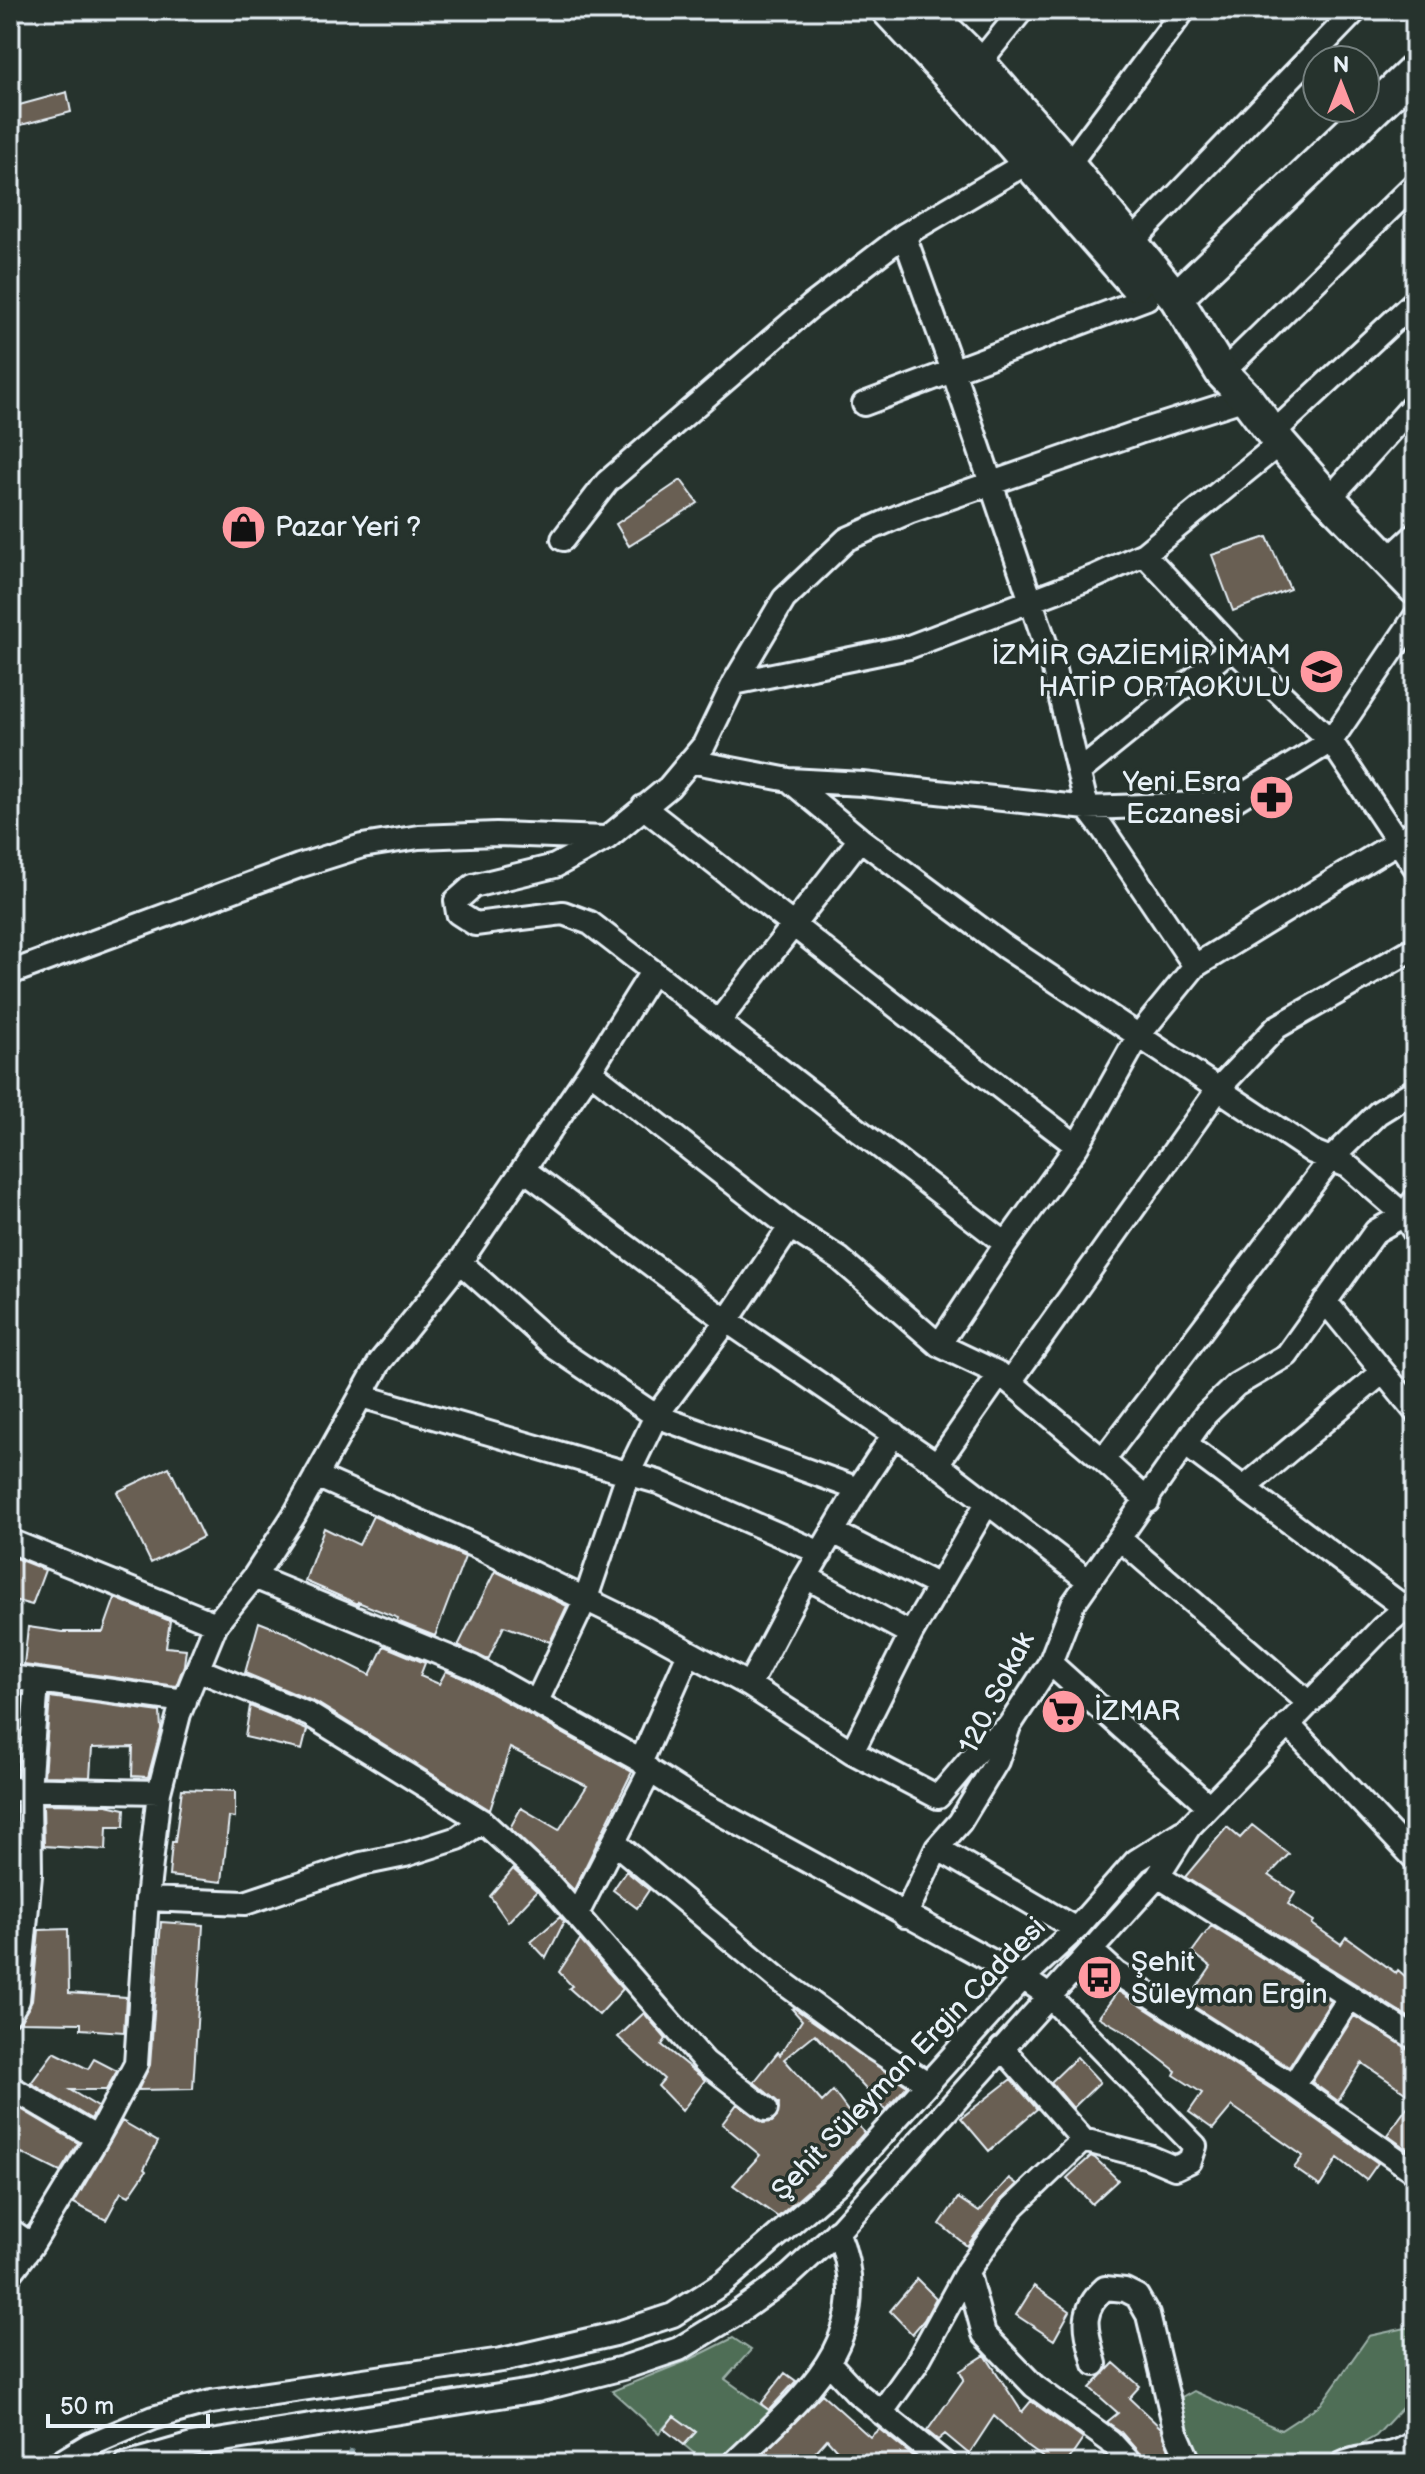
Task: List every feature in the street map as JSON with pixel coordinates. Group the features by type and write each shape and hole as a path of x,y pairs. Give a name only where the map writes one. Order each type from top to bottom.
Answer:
{"main road":[{"path":"888,10 1028,162 1162,298 1329,499 1415,588"},
{"path":"925,10 979,63 1068,165 1130,244 1162,298"},
{"path":"1162,298 1415,70"}],"street":[{"path":"979,63 1022,10"},
{"path":"1068,165 1184,10"},
{"path":"1130,244 1356,10"},
{"path":"563,539 607,482 811,306 904,235 1028,162"},
{"path":"1215,362 1415,184"},
{"path":"904,235 1053,666 1087,808 1195,966"},
{"path":"864,404 1162,298"},
{"path":"734,683 909,647 1032,602 1144,554 1276,438 1415,301"},
{"path":"1006,1244 590,923 563,913 475,924 458,913 456,901 473,886 555,866 607,838 669,787 704,745 734,683 784,599 847,539 911,511 1246,398"},
{"path":"1329,499 1415,403"},
{"path":"1388,560 1415,535"},
{"path":"1144,554 1232,648 1331,741 1406,837 1415,867"},
{"path":"690,761 789,780 863,784 1087,808 1230,803 1331,741 1415,617"},
{"path":"1079,772 1232,648"},
{"path":"789,780 860,839 1004,946 1313,1152 1348,1166 1411,1216"},
{"path":"643,807 846,969 1077,1146"},
{"path":"10,973 299,866 362,846 419,837 496,834 607,838"},
{"path":"939,1345 1006,1244 1077,1146 1139,1035 1195,966 1406,837"},
{"path":"719,1021 860,839"},
{"path":"937,1464 1005,1378 1219,1088 1277,1027 1415,948"},
{"path":"10,2274 32,2245 97,2138 136,2064 147,1899 159,1792 185,1701 216,1624 254,1577 295,1514 380,1362 460,1262 590,1071 652,972"},
{"path":"590,1071 790,1227 840,1259 939,1345 1005,1378 1148,1501"},
{"path":"1103,1460 1331,1159 1378,1113 1415,1090"},
{"path":"523,1169 727,1321 937,1464 1089,1581"},
{"name":"120. Sokak","path":"905,1916 937,1848 960,1822 997,1761 1009,1726 1050,1663 1073,1604 1206,1414 1236,1385 1287,1355 1376,1231 1411,1216"},
{"path":"536,1703 586,1598 628,1474 656,1416 727,1321 790,1227"},
{"path":"460,1262 557,1349 656,1416 858,1489"},
{"path":"1325,1301 1415,1411"},
{"path":"1244,1488 1383,1372"},
{"path":"361,1396 658,1482 821,1553"},
{"path":"749,1685 806,1577 894,1434"},
{"path":"1186,1445 1410,1604"},
{"path":"316,1476 586,1598 749,1685 852,1752 938,1797 979,1749 1009,1726"},
{"path":"852,1752 911,1634 987,1503"},
{"path":"833,1532 939,1586"},
{"path":"1120,1539 1309,1703"},
{"path":"10,1541 216,1624"},
{"path":"254,1577 473,1667 646,1766 692,1798 1023,1978 1049,1996 1195,2146 1190,2161 1175,2168 1149,2157 1083,2140 1002,2048"},
{"path":"806,1577 911,1634"},
{"name":"Şehit Süleyman Ergin Caddesi","path":"126,2464 192,2445 537,2390 623,2368 679,2349 733,2316 789,2276 837,2231 1158,1876 1189,1827 1382,1628 1410,1604"},
{"path":"577,1914 614,1842 689,1653"},
{"path":"1050,1663 1209,1806"},
{"path":"199,1670 310,1715 482,1821 547,1881 705,2062 766,2109"},
{"path":"10,1677 185,1701"},
{"path":"10,2013 18,2000 30,1875 19,1790 37,1682"},
{"path":"1288,1724 1415,1859"},
{"path":"19,1790 159,1792"},
{"path":"147,1899 245,1903 361,1864 405,1855 458,1838 482,1821"},
{"name":"Şehit Süleyman Ergin Caddesi","path":"58,2464 89,2445 153,2418 211,2402 502,2360 601,2338 673,2315 723,2283 826,2193 1023,1978 1076,1929 1136,1861 1189,1827"},
{"path":"614,1842 777,1978 873,2048 926,2082"},
{"path":"937,1848 1076,1929"},
{"path":"1158,1876 1415,2038"},
{"path":"1091,1950 1116,1973 1293,2086 1415,2172"},
{"path":"1293,2086 1350,1997"},
{"path":"10,2087 97,2138"},
{"path":"881,2413 916,2364 967,2271 1012,2208 1083,2140"},
{"path":"10,2230 32,2245"},
{"path":"733,2464 788,2411 830,2364 846,2326 851,2286 846,2251 837,2231"},
{"path":"967,2271 984,2334 1034,2386 1110,2441 1131,2464"},
{"path":"1095,2364 1084,2324 1092,2299 1105,2288 1125,2290 1137,2296 1148,2315 1176,2432 1190,2464"},
{"path":"830,2364 881,2413 945,2464"},
{"path":"1342,2464 1352,2459 1387,2456 1415,2441"}],"green space":[{"path":"1415,2326 1415,2394 1376,2436 1326,2464 1197,2464 1173,2403 1194,2391 1281,2430 1321,2404 1369,2336"},
{"path":"733,2338 751,2350 725,2379 777,2416 726,2464 707,2464 684,2445 696,2432 674,2416 659,2433 612,2391 689,2360"}],"building":[{"path":"67,92 71,112 17,126 12,107"},
{"path":"681,480 698,503 629,546 616,524"},
{"path":"1267,537 1290,589 1233,611 1212,555"},
{"path":"169,1467 203,1537 151,1563 117,1492"},
{"path":"373,1516 465,1557 435,1636 305,1581 324,1528 359,1545"},
{"path":"10,1556 45,1570 32,1605 10,1599"},
{"path":"495,1571 567,1606 550,1642 504,1626 488,1660 458,1646"},
{"path":"115,1598 170,1621 166,1647 186,1649 176,1686 24,1665 28,1627 62,1632 103,1632"},
{"path":"259,1622 370,1675 384,1646 425,1663 420,1676 439,1684 446,1671 467,1680 632,1772 574,1890 510,1828 521,1808 559,1830 587,1786 510,1748 490,1810 317,1703 245,1673"},
{"path":"10,1691 22,1693 16,1775 10,1775"},
{"path":"50,1697 160,1712 161,1729 148,1777 132,1776 133,1747 92,1748 90,1777 44,1776"},
{"path":"250,1706 307,1730 302,1750 245,1737"},
{"path":"182,1789 235,1791 235,1818 229,1817 222,1882 169,1876"},
{"path":"10,1803 15,1803 16,1844 10,1843"},
{"path":"43,1804 107,1805 125,1809 124,1827 107,1827 106,1850 44,1846"},
{"path":"1252,1825 1289,1854 1269,1875 1295,1893 1288,1904 1341,1944 1346,1937 1396,1973 1398,1970 1415,1985 1415,2021 1185,1877 1227,1827 1240,1838"},
{"path":"513,1869 537,1891 508,1922 490,1896"},
{"path":"626,1871 649,1890 637,1908 613,1890"},
{"path":"560,1917 564,1922 546,1958 531,1942"},
{"path":"161,1922 203,1925 193,2089 138,2090 150,2065"},
{"path":"1211,1926 1331,2001 1289,2067 1187,2002 1211,1967 1192,1952"},
{"path":"68,1929 69,1993 126,1997 124,2032 81,2029 81,2023 20,2022 32,2001 39,1930"},
{"path":"580,1940 623,1989 599,2015 569,1988 572,1986 559,1972"},
{"path":"1118,1991 1285,2098 1378,2163 1366,2180 1338,2158 1320,2186 1294,2168 1303,2156 1232,2106 1213,2129 1189,2112 1202,2093 1174,2075 1176,2071 1128,2034 1099,2017"},
{"path":"794,2008 907,2086 885,2110 815,2034 784,2059 822,2102 833,2091 864,2133 828,2173 778,2217 733,2185 760,2155 722,2124 737,2104 763,2123 772,2122 777,2117 779,2103 754,2082 778,2052 780,2055 802,2020"},
{"path":"644,2013 666,2039 662,2045 705,2080 682,2111 658,2086 664,2079 618,2037"},
{"path":"1354,2016 1415,2052 1415,2155 1387,2135 1414,2098 1362,2063 1338,2101 1312,2082"},
{"path":"54,2052 88,2069 94,2059 117,2071 106,2090 70,2090 98,2107 91,2119 31,2083"},
{"path":"1077,2057 1100,2082 1073,2108 1051,2082"},
{"path":"1011,2079 1037,2109 989,2151 961,2118"},
{"path":"14,2105 78,2143 60,2172 22,2153 10,2172 10,2110"},
{"path":"122,2121 158,2142 144,2169 146,2171 129,2196 121,2192 106,2220 74,2203"},
{"path":"1091,2156 1118,2180 1092,2204 1067,2178"},
{"path":"1009,2178 1017,2184 1001,2200 967,2246 940,2224 958,2198 979,2212"},
{"path":"917,2279 936,2298 912,2334 890,2311"},
{"path":"1034,2286 1070,2311 1054,2340 1016,2315"},
{"path":"985,2355 1022,2412 1031,2401 1083,2439 1066,2464 1052,2464 994,2416 969,2454 945,2434 938,2440 927,2431 964,2379 960,2371"},
{"path":"1114,2363 1140,2386 1129,2398 1161,2428 1172,2458 1165,2464 1145,2464 1120,2431 1107,2422 1118,2413 1090,2388"},
{"path":"785,2373 796,2381 769,2410 761,2404"},
{"path":"822,2394 870,2437 879,2429 918,2460 913,2464 849,2464 827,2439 805,2464 753,2464"},
{"path":"674,2416 696,2432 684,2445 664,2429"}],"waterway":[{"path":"343,2464 351,2452"}],"place":[{"name":"Pazar Yeri ?","path":"244,527"},
{"name":"İZMİR GAZİEMİR İMAM HATİP ORTAOKULU","path":"1322,671"},
{"name":"Yeni Esra Eczanesi","path":"1272,798"},
{"name":"İZMAR","path":"1063,1711"},
{"name":"Şehit Süleyman Ergin","path":"1100,1978"}]}
